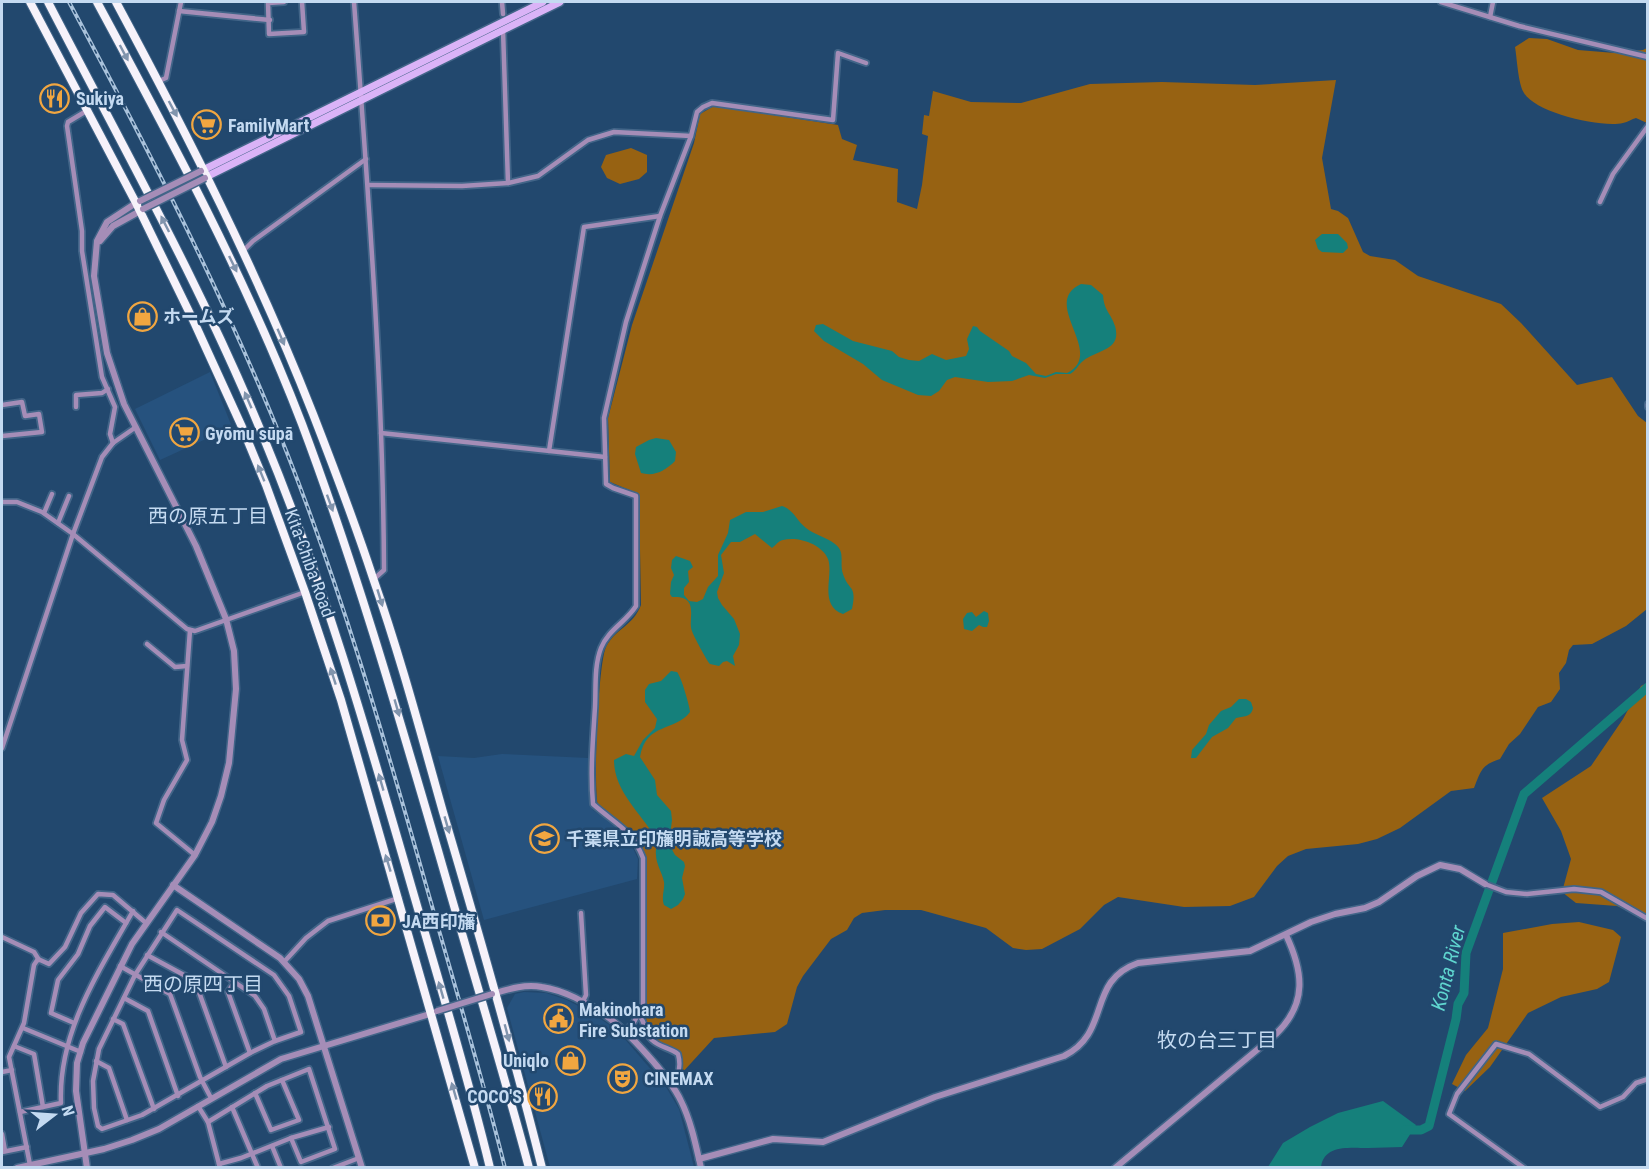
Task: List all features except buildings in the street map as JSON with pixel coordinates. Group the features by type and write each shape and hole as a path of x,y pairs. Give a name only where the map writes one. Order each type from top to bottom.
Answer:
{"highway":[{"name":"Kita-Chiba Road","path":"30,2 140,206 242,427 305,592 341,700 434,1012 475,1167"},
{"name":"Kita-Chiba Road","path":"48,2 211,316 301,530 352,682 490,1167"},
{"name":"Kita-Chiba Road","path":"97,2 202,200 251,303 301,423 359,585 387,674 529,1167"},
{"path":"116,2 159,81 243,251 313,414 374,579 542,1167"}],"main road":[{"path":"205,174 543,2"},
{"path":"360,97 560,2"}],"street":[{"path":"159,81 166,78 181,2"},
{"path":"284,2 268,3 269,34 304,32 302,2"},
{"path":"354,2 369,185 381,433 384,570 374,579"},
{"path":"502,2 502,14"},
{"path":"1441,2 1490,17 1647,57"},
{"path":"1490,17 1493,2"},
{"path":"179,11 270,20"},
{"path":"503,30 508,183"},
{"path":"624,1032 639,1015 644,993 643,858 638,844 628,832 593,804 591,784 597,669 601,648 610,632 628,619 636,606 636,496 606,484 605,457 604,418 626,322 660,216 691,136 697,112 712,103 833,120 838,53 866,63"},
{"path":"88,110 68,122 68,126 82,231 82,251 102,377 115,407 110,434 113,442"},
{"path":"1600,202 1612,174 1647,126"},
{"path":"369,185 462,186 508,183 538,176 588,140 615,132 691,136"},
{"path":"243,251 253,241 366,159"},
{"path":"87,1167 75,1077 81,1052 89,1028 120,966 146,923 195,855 217,809 229,763 236,675 234,651 226,619 196,546 116,385 107,353 94,276 95,252 108,230 140,206 205,174"},
{"path":"549,451 584,227 660,216"},
{"path":"76,406 76,395 102,393 108,389"},
{"path":"2,405 22,402 25,416 39,414 42,432 2,436"},
{"path":"2,748 73,534 102,457 113,442 136,427"},
{"path":"381,433 605,457"},
{"path":"44,513 52,494"},
{"path":"58,523 69,496"},
{"path":"2,502 17,502 44,513 190,630 195,631 305,592"},
{"path":"190,630 182,740 187,760 164,800 156,823 195,855"},
{"path":"147,644 176,667 188,666"},
{"path":"699,1159 773,1139 823,1142 934,1097 1058,1059 1072,1052 1084,1042 1094,1025 1109,983 1122,970 1151,960 1242,953 1260,948 1327,916 1372,905 1417,876 1440,865 1460,869 1500,890 1527,894 1574,889 1601,892 1647,920"},
{"path":"173,885 284,962 304,988 362,1167"},
{"path":"2,937 34,952 39,960 50,964 64,949 81,914 98,894 104,896 111,894 146,923"},
{"path":"284,962 306,938 328,921 399,898"},
{"path":"74,1023 51,1013 58,980 78,954 90,926 105,907 126,923"},
{"path":"177,910 274,975 289,996 301,1032 250,1053 154,1109 102,1129 98,1126 93,1091 96,1061 113,1019 147,955 177,910"},
{"path":"20,1112 61,1103 61,1070 74,1023 97,973 133,911"},
{"path":"581,913 586,995 582,1003"},
{"path":"161,932 255,996 261,1003 275,1041"},
{"path":"1115,1167 1276,1034 1288,1020 1299,994 1300,975 1297,960 1286,935"},
{"path":"147,955 195,981 226,1067"},
{"path":"30,1165 9,1057 23,1028 34,965 39,960"},
{"path":"120,966 170,994 202,1081 211,1098"},
{"path":"235,981 228,992 250,1053"},
{"path":"17,1167 85,1154 149,1134 281,1059 521,986 541,987 559,992 604,1014 624,1032 671,1083 685,1108 701,1167"},
{"path":"124,998 148,1011 178,1096"},
{"path":"639,1015 644,1020 645,1031 652,1040 678,1054 677,1076 671,1083"},
{"path":"113,1019 123,1024 154,1109"},
{"path":"23,1028 81,1052"},
{"path":"1524,1167 1449,1114 1458,1094 1496,1044 1529,1054 1600,1107 1623,1097 1636,1083 1647,1079"},
{"path":"14,1046 34,1054 44,1107"},
{"path":"96,1061 109,1068 127,1120"},
{"path":"2,1072 12,1070"},
{"path":"208,1122 255,1093 309,1070 335,1149 304,1162 299,1161 291,1138"},
{"path":"255,1093 271,1131 299,1120 282,1080"},
{"path":"198,1106 208,1122 219,1166 291,1138 328,1127"},
{"path":"232,1107 258,1167"},
{"path":"2,1134 3,1152 27,1147"},
{"path":"272,1146 280,1167"},
{"path":"333,1167 359,1158"}],"shaded area":[{"path":"1529,38 1547,39 1578,50 1615,53 1647,48 1647,123 1636,118 1625,123 1613,124 1585,121 1555,113 1531,100 1524,93 1520,84 1515,47"},
{"path":"1336,80 1322,158 1331,209 1348,218 1363,252 1370,256 1395,260 1418,276 1501,304 1577,385 1612,377 1638,416 1647,423 1647,609 1626,626 1592,644 1573,645 1559,673 1560,689 1551,702 1538,707 1500,759 1482,769 1474,788 1451,791 1400,828 1377,839 1358,844 1306,849 1288,856 1277,866 1254,897 1230,906 1184,907 1118,897 1104,905 1080,929 1042,949 1013,948 986,928 921,910 885,910 862,913 854,918 847,930 831,939 803,976 797,987 787,1024 775,1032 714,1038 681,1074 678,1051 658,1042 652,1036 643,1014 646,991 642,856 635,838 629,831 598,806 596,752 601,676 606,647 638,612 641,605 639,494 610,482 608,418 632,325 694,143 700,114 714,106 838,125 842,139 857,145 853,160 898,169 897,202 917,209 928,136 922,134 924,115 929,116 933,91 971,102 1021,103 1090,84 1162,82 1255,85"},
{"path":"631,148 647,155 647,172 639,179 620,184 607,178 601,167 606,155"},
{"path":"1322,234 1338,234 1347,243 1348,248 1343,253 1322,252 1318,249 1315,240"},
{"path":"1081,284 1091,285 1103,295 1116,334 1112,345 1083,361 1070,374 1056,374 1045,378 1029,375 1012,381 988,382 955,377 947,380 939,391 931,396 918,395 882,380 863,364 824,341 814,331 816,325 823,324 853,341 892,351 899,357 919,361 932,354 946,360 966,356 969,349 967,339 973,326 1009,351 1012,356 1026,363 1036,374 1046,376 1056,372 1067,373 1077,364 1080,353 1067,303 1070,292"},
{"path":"210,372 232,427 160,460 135,409"},
{"path":"656,438 669,440 676,452 675,461 660,472 641,473 635,454 636,447"},
{"path":"782,506 806,528 838,547 843,574 854,596 852,609 843,614 835,610 831,604 828,589 828,559 815,545 802,540 789,539 780,541 772,548 755,534 740,542 731,542 721,555 724,573 717,592 722,605 734,619 740,634 739,645 733,656 735,666 727,661 719,666 710,664 692,631 690,604 681,597 672,597 670,594 674,575 671,568 672,560 676,556 690,561 693,567 688,571 689,582 684,588 684,595 689,601 697,602 703,599 708,587 718,576 718,555 728,533 730,520 746,512 763,512"},
{"path":"984,611 988,613 987,627 979,625 972,631 964,629 963,619 967,613 972,612 976,617"},
{"path":"671,671 679,675 690,712 677,723 648,738 640,757 655,780 657,795 671,811 669,844 685,866 682,878 685,894 678,905 671,909 663,902 664,882 656,858 656,839 618,782 614,760 626,754 634,756 643,740 655,728 657,719 645,702 645,690 649,684 661,681"},
{"path":"1647,683 1647,919 1617,906 1576,903 1562,892 1571,859 1561,831 1542,798 1591,766 1623,719 1641,686"},
{"path":"1239,699 1251,702 1253,708 1250,714 1236,718 1228,728 1212,737 1196,758 1191,758 1192,750 1206,734 1209,725 1221,711 1231,707"},
{"name":"千葉県立印旛明誠高等学校","path":"502,754 588,758 590,804 593,810 626,833 638,859 637,879 484,920 438,756 474,758"},
{"path":"1579,922 1613,930 1621,937 1609,982 1597,989 1561,997 1528,1013 1490,1067 1465,1091 1452,1084 1466,1055 1488,1028 1503,969 1503,933 1552,924"},
{"path":"546,993 567,1000 617,1030 666,1087 679,1109 694,1167 550,1167 507,1008 515,994"},
{"path":"1383,1101 1416,1125 1402,1147 1339,1149 1327,1154 1321,1167 1268,1167 1283,1143 1310,1127 1338,1113"}],"waterway":[{"name":"Konta River","path":"1405,1130 1421,1130 1429,1126 1458,1004 1464,993 1466,953 1524,794 1648,687"}],"railway":[{"path":"69,2 128,113 212,281 263,395 307,505 376,713 465,1019 505,1168"}],"place":[{"name":"Sukiya","path":"55,98"},
{"name":"FamilyMart","path":"207,125"},
{"name":"ホームズ","path":"142,316"},
{"name":"Gyōmu sūpā","path":"184,433"},
{"name":"千葉県立印旛明誠高等学校","path":"545,838"},
{"name":"JA西印旛","path":"381,921"},
{"name":"Makinohara Fire Substation","path":"558,1019"},
{"name":"Uniqlo","path":"570,1060"},
{"name":"CINEMAX","path":"623,1078"},
{"name":"COCO'S","path":"543,1096"}],"district":[{"name":"西の原五丁目","path":"208,516"},
{"name":"西の原四丁目","path":"203,984"},
{"name":"牧の台三丁目","path":"1217,1040"}]}
